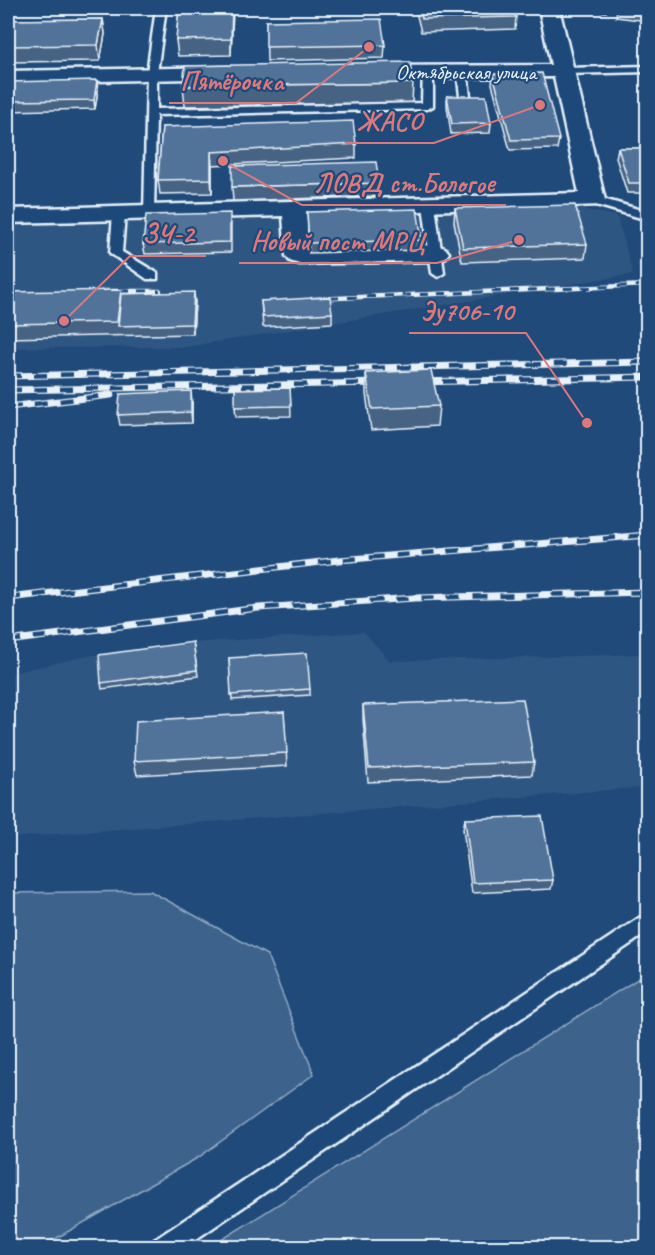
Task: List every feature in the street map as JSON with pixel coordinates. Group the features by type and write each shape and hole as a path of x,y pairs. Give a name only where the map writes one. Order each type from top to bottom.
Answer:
{"street":[{"path":"8,216 593,200 549,8"},
{"name":"Октябрьская улица","path":"347,72 565,71"},
{"path":"8,77 244,73"},
{"path":"295,209 299,256 437,263"}],"lane":[{"path":"148,213 152,73 161,8"},
{"path":"565,71 648,69"},
{"path":"151,112 427,106 428,71"},
{"path":"462,71 465,96"},
{"path":"593,200 648,216"},
{"path":"429,205 437,263"},
{"path":"119,214 116,253 152,276"},
{"path":"162,1248 648,921"}],"shaded area":[{"path":"580,209 617,216 633,274 185,347 8,348 8,220"},
{"path":"364,632 390,661 647,654 647,787 8,838 8,674 86,656 204,642"},
{"path":"150,891 267,955 314,1074 199,1157 41,1247 8,1247 8,893"},
{"path":"647,973 647,1247 210,1247"}],"building":[{"path":"179,8 232,8 231,39 176,40"},
{"path":"419,8 513,8 516,17 422,19"},
{"path":"103,19 98,45 8,46 8,20"},
{"path":"381,19 385,45 266,47 266,21"},
{"path":"410,62 413,83 183,86 185,66"},
{"path":"542,73 559,139 511,140 493,74"},
{"path":"97,80 94,100 8,101 8,82"},
{"path":"447,96 486,96 491,123 452,124"},
{"path":"353,121 356,144 211,152 211,179 158,180 162,127"},
{"path":"618,148 648,148 648,183 629,183"},
{"path":"376,162 379,183 232,187 232,166"},
{"path":"575,205 587,244 463,248 455,208"},
{"path":"417,209 422,240 309,243 307,212"},
{"path":"230,213 230,242 143,244 146,215"},
{"path":"121,290 117,322 8,324 8,292"},
{"path":"194,292 192,324 118,326 121,294"},
{"path":"330,297 332,313 263,317 261,301"},
{"path":"431,370 439,406 372,409 366,373"},
{"path":"290,388 291,406 235,407 235,389"},
{"path":"191,391 191,412 118,415 120,394"},
{"path":"193,642 197,670 101,683 99,655"},
{"path":"307,653 310,689 231,695 229,658"},
{"path":"523,699 534,762 369,768 363,705"},
{"path":"284,712 287,753 134,761 136,721"},
{"path":"542,816 553,880 473,883 465,819"}],"railway":[{"path":"312,299 648,285"},
{"path":"103,291 160,291"},
{"path":"8,376 648,362"},
{"path":"417,382 648,377"},
{"path":"8,390 384,383"},
{"path":"8,407 111,395"},
{"path":"8,598 339,560 648,535"},
{"path":"8,641 258,608 415,598 648,592"}],"place":[{"name":"Пятёрочка","path":"369,47"},
{"name":"ЖАСО","path":"540,105"},
{"name":"ЛОВД ст.Бологое","path":"223,161"},
{"name":"Новый пост МРЦ","path":"519,240"},
{"name":"ЗЧ-2","path":"64,321"},
{"name":"Эу706-10","path":"587,423"}]}
